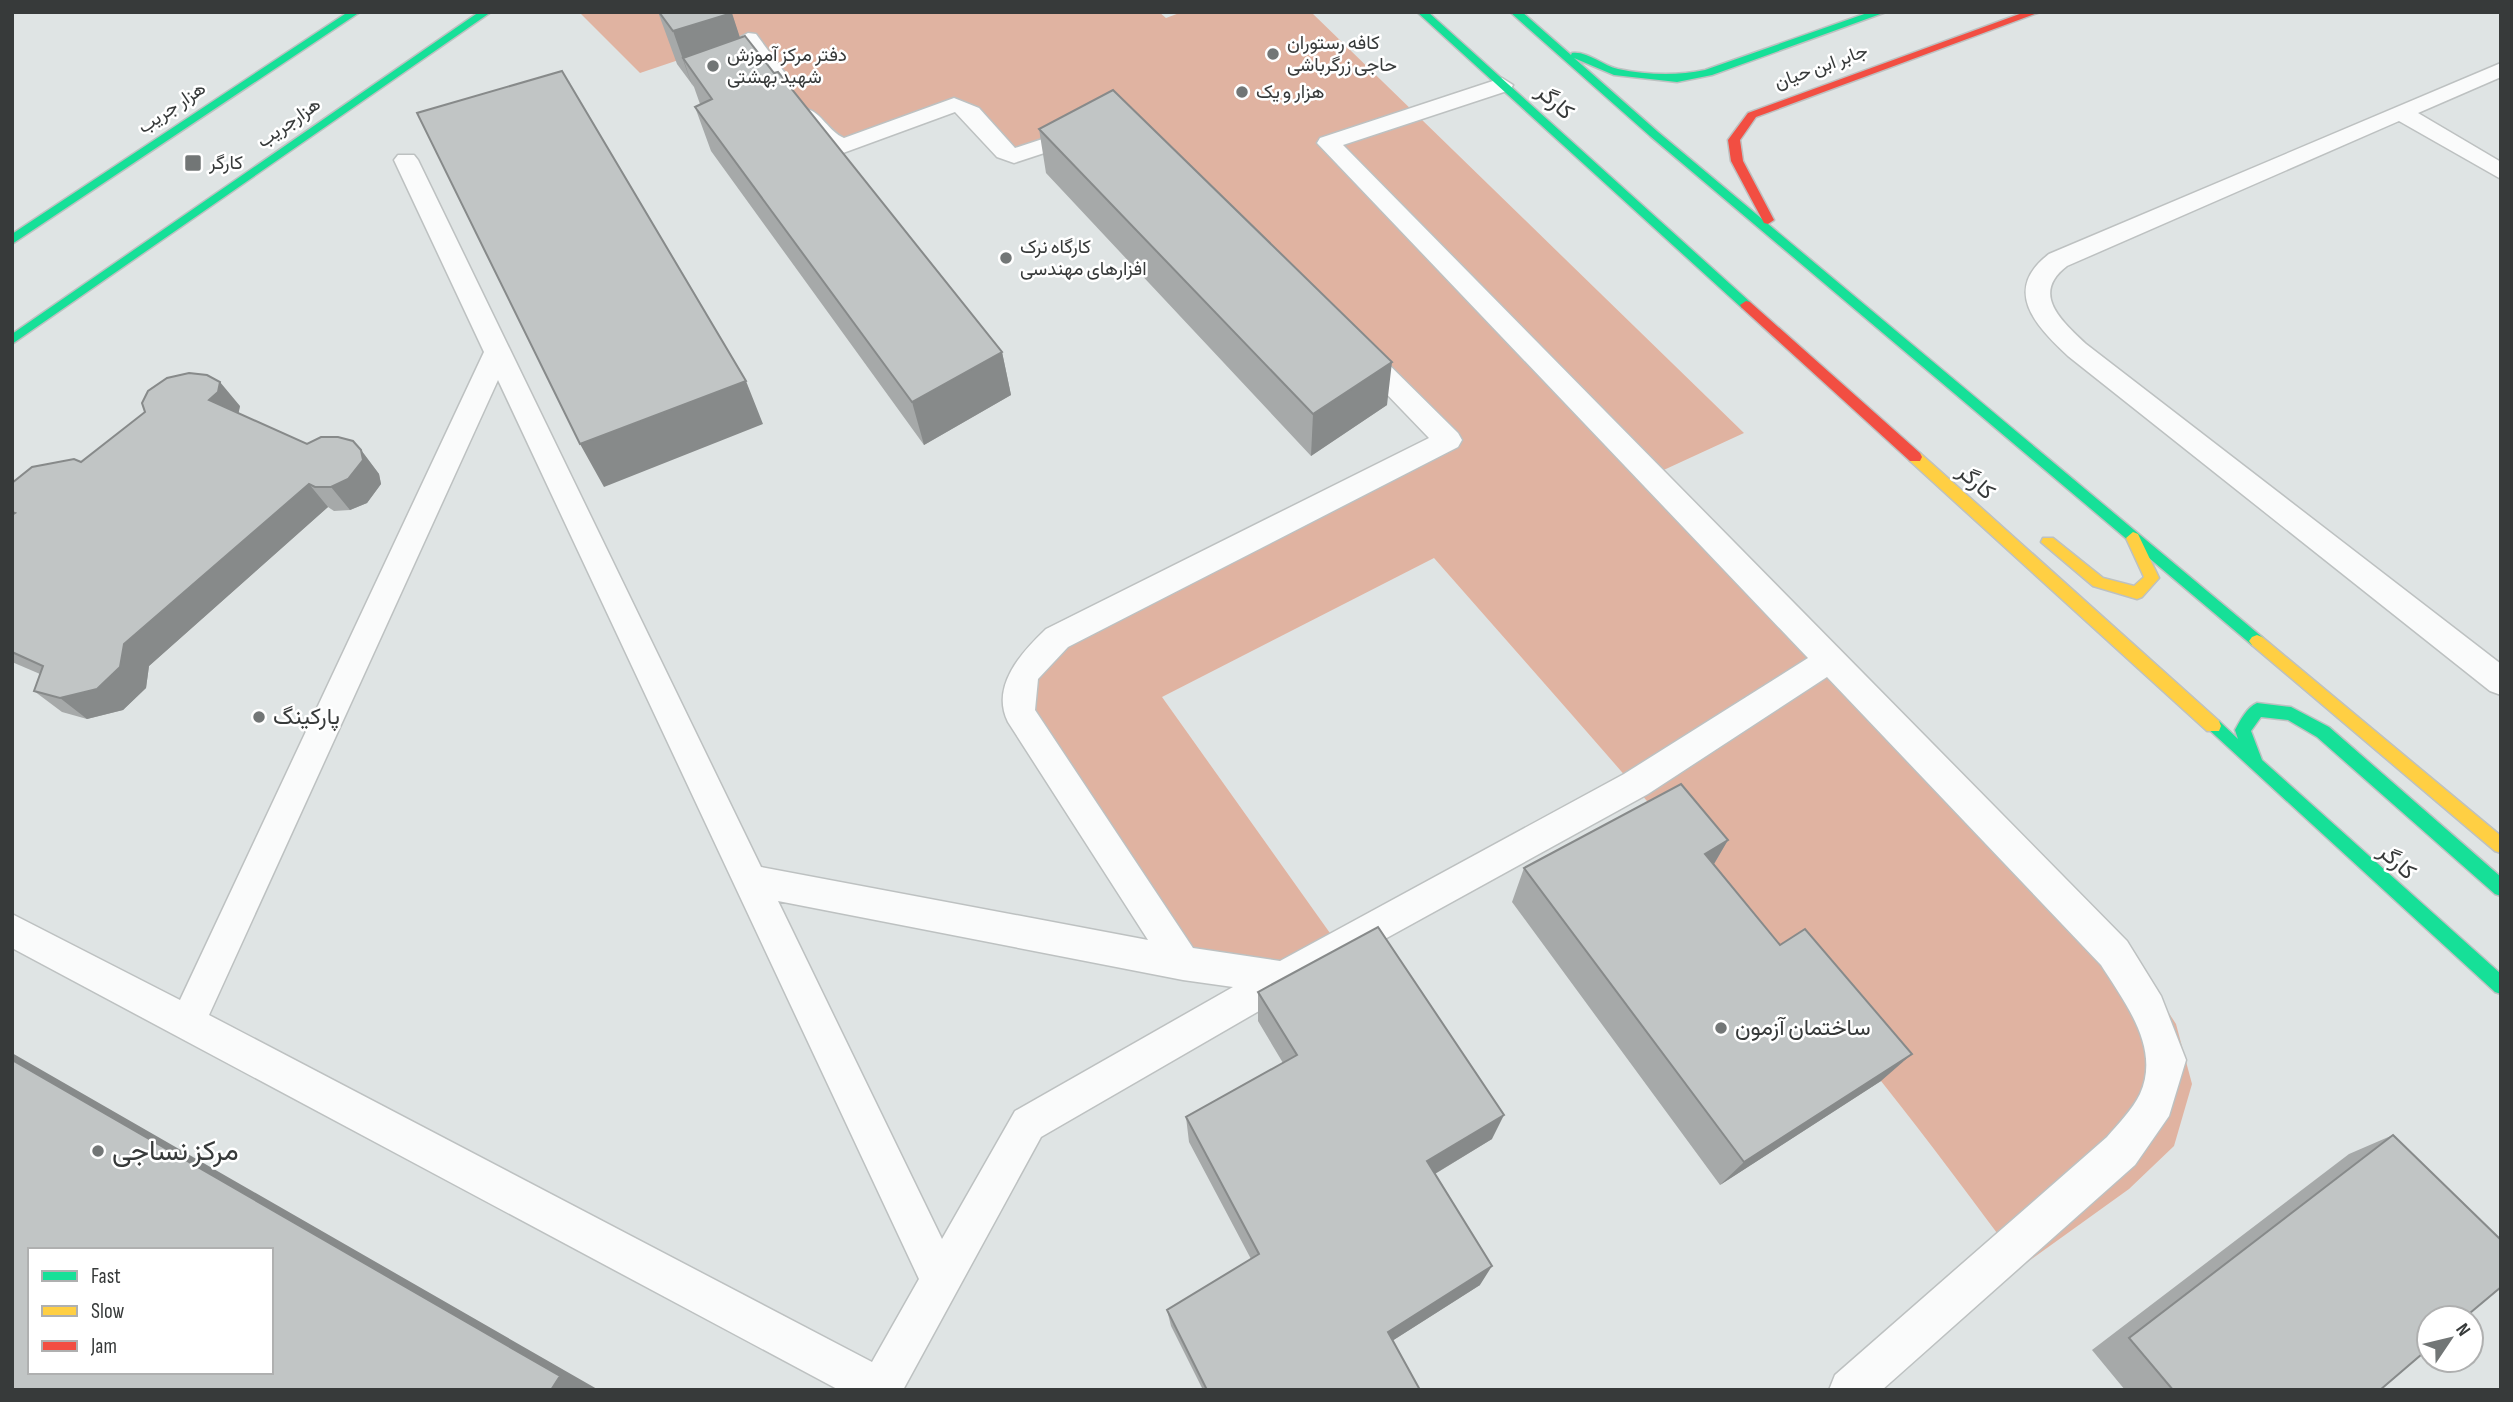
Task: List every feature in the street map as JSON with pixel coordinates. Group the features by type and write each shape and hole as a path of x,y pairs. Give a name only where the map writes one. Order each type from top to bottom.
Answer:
{"main road":[{"name":"هزار جریب","path":"12,240 355,12"},
{"name":"هزارجریب","path":"12,340 486,12"},
{"name":"کارگر","path":"1422,12 2501,986"},
{"name":"کارگر","path":"1515,12 1777,237 2501,846"},
{"name":"جابر ابن حیان","path":"1551,43 1614,72 1677,79 1725,75 1881,12"},
{"name":"جابر ابن حیان","path":"1777,237 1737,161 1734,140 1752,115 2035,12"},
{"path":"1748,100 1767,104 1785,102"},
{"path":"1752,310 1835,362"},
{"path":"2030,527 2081,573 2110,590 2137,593 2152,578 2132,537"},
{"path":"2255,764 2243,730 2256,710 2291,714 2323,732 2501,888"}],"lane":[{"path":"748,40 824,138 843,146 954,104 969,110 1004,153 1014,156 1111,122"},
{"path":"2501,69 2058,260 2041,275 2038,296 2048,322 2077,350 2501,682"},
{"path":"1502,85 1328,143 2114,953 2148,1008 2166,1060 2156,1103 2121,1151 1852,1389"},
{"path":"2400,112 2501,172"},
{"path":"406,160 940,1278"},
{"path":"1183,963 1019,713 1017,692 1023,676 1057,638 1448,440 1340,331"},
{"path":"188,1022 498,351"},
{"path":"12,930 881,1389 940,1278 1028,1124 1283,978 1636,784 1829,660"},
{"path":"750,880 1183,963 1283,978"}],"shaded area":[{"path":"579,12 1159,12 1166,18 1182,12 1311,12 1744,433 1655,474 2133,958 2176,1024 2192,1084 2174,1146 2129,1189 2022,1266 1827,1014 1660,816 1434,558 1162,697 1342,950 1281,983 1194,966 1021,693 1065,638 1453,441 1124,119 1009,162 960,109 834,154 741,39 640,73"}],"building":[{"path":"659,12 731,12 732,13 673,31"},
{"path":"745,36 774,73 778,72 1002,352 912,402 695,107 712,99 683,58"},
{"path":"562,71 746,381 580,444 417,113"},
{"path":"1113,90 1392,362 1313,414 1039,129"},
{"path":"189,373 207,375 220,382 218,392 209,400 307,444 321,437 338,437 353,441 361,450 363,460 348,479 331,487 315,487 309,484 124,644 120,667 97,689 60,698 34,691 43,666 12,652 12,515 15,513 12,512 12,483 32,467 74,459 81,462 145,412 142,403 148,391 167,378"},
{"name":"ساختمان آزمون","path":"1681,784 1728,840 1705,854 1780,945 1805,929 1912,1054 1744,1162 1524,868"},
{"path":"1378,927 1504,1115 1427,1161 1492,1266 1388,1332 1420,1390 1207,1390 1167,1310 1259,1254 1186,1117 1297,1055 1258,992"},
{"name":"مرکز نساجی","path":"12,1060 560,1376 551,1390 12,1390"},
{"path":"2393,1135 2501,1240 2501,1287 2481,1304 2415,1304 2415,1360 2380,1390 2173,1390 2129,1338"}],"traffic: fast":[{"path":"12,240 355,12"},
{"path":"12,340 486,12"},
{"path":"1422,12 1746,305"},
{"path":"1515,12 1654,134 2257,641"},
{"path":"1576,55 1614,72 1677,79 1708,73 1881,12"},
{"path":"2255,764 2243,730 2257,710 2291,714 2323,732 2501,888"},
{"path":"2213,726 2501,986"}],"traffic: slow":[{"path":"1915,457 2213,726"},
{"path":"2048,542 2098,582 2137,593 2152,578 2133,538"},
{"path":"2257,641 2501,846"}],"traffic: jam":[{"path":"1768,220 1737,161 1734,140 1752,115 2035,12"},
{"path":"1746,305 1915,457"}],"place":[{"name":"کافه رستوران حاجی زرگرباشی","path":"1273,54"},
{"name":"دفتر مرکز آموزش شهید بهشتی","path":"713,66"},
{"name":"هزار و یک","path":"1242,92"},
{"name":"کارگر","path":"193,163"},
{"name":"کارگاه نرک افزارهای مهندسی","path":"1006,258"},
{"name":"پارکینگ","path":"259,717"},
{"name":"ساختمان آزمون","path":"1721,1028"},
{"name":"مرکز نساجی","path":"98,1151"}]}
